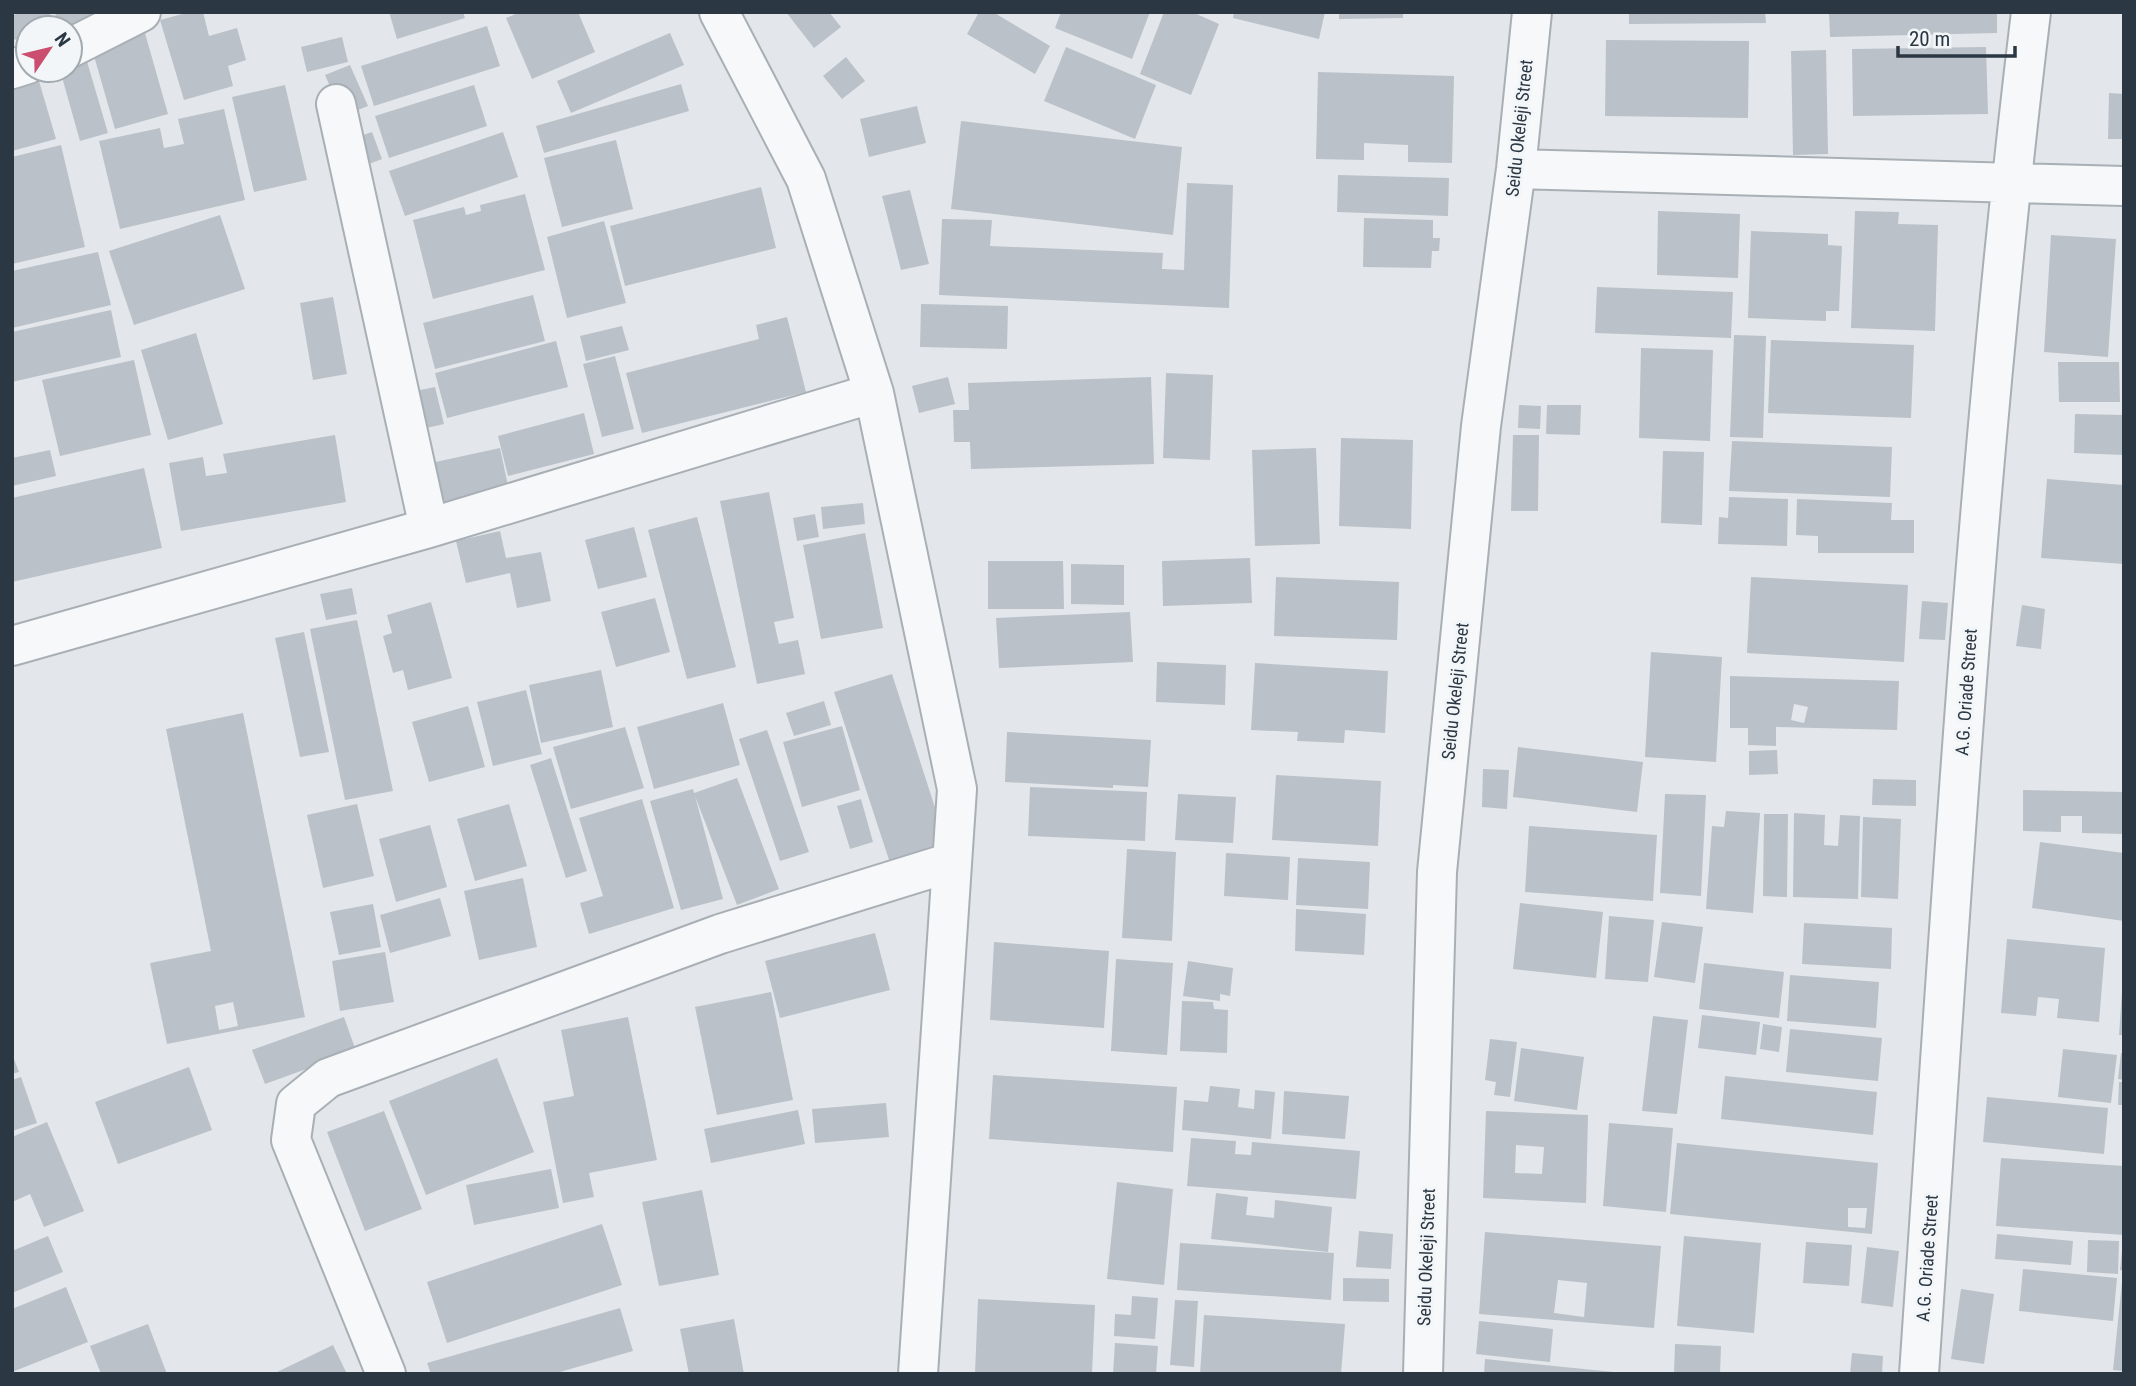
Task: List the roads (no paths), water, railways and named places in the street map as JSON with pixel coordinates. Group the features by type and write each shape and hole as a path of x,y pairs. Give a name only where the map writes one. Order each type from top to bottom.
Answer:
{"street":[{"path":"84,41 141,12"},
{"path":"719,12 806,179 874,393 957,789 918,1374"},
{"name":"Seidu Okeleji Street","path":"1423,1374 1437,872 1481,426 1516,169 1532,12"},
{"name":"A.G. Oriade Street","path":"1919,1374 1973,597 2010,183 2031,12"},
{"path":"336,104 429,528"},
{"path":"1516,169 2124,186"},
{"path":"12,646 429,528 874,393"},
{"path":"386,1374 291,1140 296,1104 328,1078 720,934 952,862"}]}
